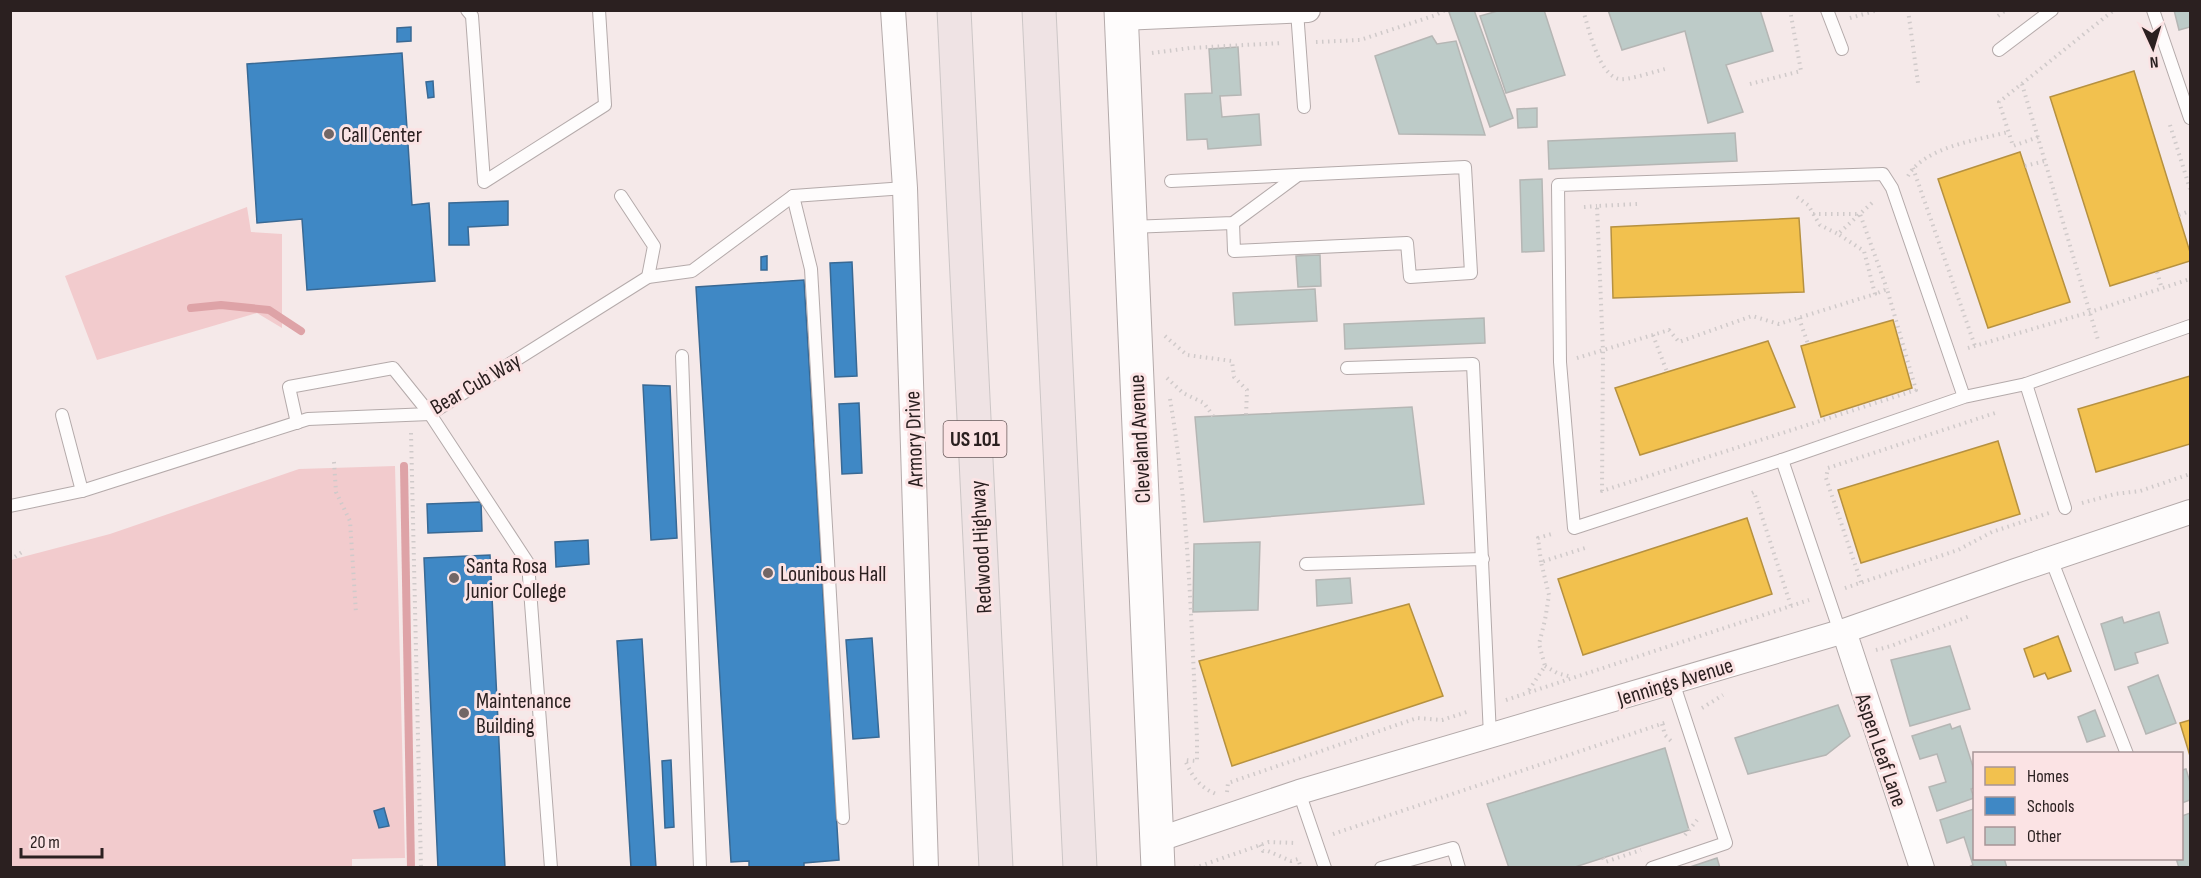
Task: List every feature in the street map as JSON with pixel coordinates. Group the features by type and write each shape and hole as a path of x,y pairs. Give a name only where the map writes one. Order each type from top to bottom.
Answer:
{"highway":[{"name":"Redwood Highway","path":"954,10 996,867"},
{"path":"1040,10 1080,867"}],"street":[{"name":"Armory Drive","path":"893,10 905,188 926,867"},
{"path":"1121,14 1308,10"},
{"name":"Cleveland Avenue","path":"1121,14 1158,854"},
{"name":"Jennings Avenue","path":"1158,854 1299,792 1842,632 2190,512"},
{"name":"Aspen Leaf Lane","path":"1842,632 1922,867"}],"lane":[{"path":"467,10 472,16 484,182 604,105 599,10"},
{"path":"1827,10 1842,48"},
{"path":"1999,50 2052,10"},
{"path":"2153,10 2190,118"},
{"path":"1297,11 1304,107"},
{"path":"1170,181 1465,167 1471,273 1410,277 1407,243 1234,251 1233,223"},
{"path":"1129,228 1233,223 1299,174"},
{"path":"1964,397 1892,188 1883,174 1558,185 1560,362 1574,528 1964,397 2026,384 2190,326"},
{"path":"843,818 811,269 793,196 905,188"},
{"path":"621,196 654,246 648,277"},
{"name":"Bear Cub Way","path":"10,506 82,491 308,420 430,414 648,277 692,271 793,196"},
{"path":"682,356 700,867"},
{"path":"1347,368 1473,364 1490,736"},
{"path":"297,423 289,387 393,368 430,414 528,563 551,867"},
{"path":"2026,384 2065,508"},
{"path":"62,415 82,491"},
{"path":"1782,460 1842,632"},
{"path":"1306,564 1483,559"},
{"path":"2051,559 2127,752"},
{"path":"1652,867 1726,843 1683,717 1674,682"},
{"path":"1299,792 1325,867"},
{"path":"1381,867 1453,848 1459,867"}],"path":[{"path":"1151,62 1152,53 1190,48 1360,40 1445,10"},
{"path":"1583,10 1601,65 1610,75 1620,80 1669,68"},
{"path":"1750,84 1802,71 1790,10"},
{"path":"1832,23 1878,10"},
{"path":"1908,10 1918,83"},
{"path":"1998,16 2006,10"},
{"path":"2038,137 2013,146 1999,102 2114,10"},
{"path":"2022,84 2103,358"},
{"path":"1908,176 1913,168 1935,152 2008,132"},
{"path":"2025,166 2045,161"},
{"path":"1913,168 1975,346"},
{"path":"1796,196 1808,205 1820,225 1864,251 1875,294"},
{"path":"1838,234 1874,201"},
{"path":"1584,207 1644,204"},
{"path":"1597,206 1603,351 1602,491 1916,390 1887,289 1860,214"},
{"path":"2179,215 2190,211"},
{"path":"1813,214 1860,214"},
{"path":"2157,272 2162,289"},
{"path":"1950,354 2190,279"},
{"path":"1560,362 1669,330 1679,342 1752,316 1779,324 1887,289"},
{"path":"1799,318 1808,344"},
{"path":"1161,343 1160,332 1187,355 1232,361 1234,377 1247,390 1246,415"},
{"path":"1653,335 1667,372"},
{"path":"1213,416 1204,403 1183,393 1166,377 1184,493 1197,738 1197,761 1185,759 1192,776 1203,788 1215,794 1226,795 1228,783 1417,718 1442,720 1958,550 1992,532 2065,508 2115,494 2140,491 2190,474"},
{"path":"1861,582 1826,478 1828,468 2032,400"},
{"path":"421,867 411,430 430,414"},
{"path":"334,462 336,492 350,521 356,613"},
{"path":"1743,496 1754,492 1791,606"},
{"path":"1528,692 1545,666 1539,644 1549,595 1538,538 1574,528"},
{"path":"1541,562 1586,547"},
{"path":"10,560 25,550"},
{"path":"1545,666 1557,673 1573,677"},
{"path":"1194,867 1269,842 1300,843 1342,832 1683,717 1698,711 1725,693"},
{"path":"1662,724 1665,735 1676,745"},
{"path":"1675,839 1685,835 1700,817"},
{"path":"1260,845 1263,851 1268,850 1291,861 1298,859 1301,867"},
{"path":"1603,858 1605,862 1645,849"}],"shaded area":[{"path":"247,207 251,232 282,234 282,328 257,313 97,360 65,276"},
{"path":"395,466 405,858 352,859 352,868 11,868 11,560 110,534 299,469"}],"building: Homes":[{"path":"2134,71 2190,252 2190,261 2110,286 2050,97"},
{"path":"2020,152 2070,302 1988,328 1938,179"},
{"path":"1799,218 1804,292 1613,298 1611,227"},
{"path":"1893,320 1912,388 1821,417 1801,346"},
{"path":"1768,341 1795,407 1640,455 1615,388"},
{"path":"2190,376 2190,444 2096,472 2078,409"},
{"path":"1998,441 2020,514 1861,563 1838,490"},
{"path":"1747,518 1772,594 1583,655 1558,579"},
{"path":"1409,604 1443,696 1232,766 1199,661"},
{"path":"2058,636 2071,671 2048,679 2045,673 2034,677 2024,649"},
{"path":"2190,720 2190,756 2180,723"}],"building: Schools":[{"path":"411,27 411,41 397,42 397,28"},
{"name":"Call Center","path":"402,53 412,205 429,203 435,281 307,290 302,219 257,223 247,64"},
{"path":"433,81 434,97 428,98 426,82"},
{"path":"508,201 508,225 468,227 469,245 449,245 449,203"},
{"path":"767,256 767,270 761,270 761,257"},
{"path":"852,262 857,376 835,377 830,263"},
{"name":"Lounibous Hall","path":"804,280 839,860 804,863 804,868 749,868 749,861 731,862 696,287"},
{"path":"643,385 670,386 677,538 651,540"},
{"path":"859,403 862,473 842,474 839,404"},
{"path":"481,502 482,531 428,533 427,504"},
{"path":"588,540 589,564 556,567 555,542"},
{"name":"Maintenance Building","path":"490,555 505,868 438,868 424,558"},
{"path":"872,638 879,737 853,739 846,640"},
{"path":"642,639 656,868 631,868 617,641"},
{"path":"671,760 674,827 665,828 662,761"},
{"path":"384,808 389,826 379,828 374,811"}],"building: Other":[{"path":"1474,10 1513,118 1490,127 1449,12"},
{"path":"1501,10 1544,10 1565,75 1506,93 1480,16"},
{"path":"1608,10 1760,10 1773,51 1726,65 1743,112 1708,123 1685,31 1622,50"},
{"path":"2174,10 2190,10 2190,27 2179,30"},
{"path":"1432,36 1437,44 1456,41 1485,135 1399,134 1375,56"},
{"path":"1238,47 1241,95 1220,96 1222,117 1259,114 1261,145 1208,149 1207,139 1187,140 1185,94 1212,93 1209,49"},
{"path":"1537,108 1537,127 1518,128 1517,109"},
{"path":"1735,133 1737,161 1549,169 1548,141"},
{"path":"1542,179 1544,251 1522,252 1520,180"},
{"path":"1320,255 1321,286 1298,287 1296,256"},
{"path":"1315,289 1317,321 1235,325 1233,293"},
{"path":"1484,318 1485,343 1345,349 1344,324"},
{"path":"1412,407 1424,504 1204,522 1195,417"},
{"path":"1260,542 1258,610 1193,612 1194,544"},
{"path":"1350,578 1352,603 1317,606 1316,580"},
{"path":"2159,612 2168,643 2135,653 2138,663 2115,670 2101,624 2122,617 2124,623"},
{"path":"1950,646 1970,709 1910,726 1891,660"},
{"path":"2158,675 2176,723 2146,734 2128,687"},
{"path":"1838,705 1850,736 1826,755 1748,774 1735,738"},
{"path":"2095,710 2105,736 2087,742 2078,717"},
{"path":"1950,724 1952,729 1960,726 1973,767 1973,788 1971,789 1973,798 1937,811 1929,787 1946,782 1937,754 1920,759 1912,736"},
{"path":"1665,748 1689,830 1572,868 1509,868 1487,804"},
{"path":"2186,769 2190,782 2190,800 2183,803 2183,770"},
{"path":"1973,809 1973,860 2005,860 2007,868 1967,868 1973,865 1964,837 1947,843 1940,820"},
{"path":"2190,813 2190,868 2179,868 2177,860 2183,860 2183,816"},
{"path":"1717,858 1720,868 1687,868"}],"waterway":[{"path":"191,308 221,305 269,310 301,331"},
{"path":"404,466 411,868"}],"place":[{"name":"Call Center","path":"329,134"},
{"name":"Lounibous Hall","path":"768,573"},
{"name":"Santa Rosa Junior College","path":"454,578"},
{"name":"Maintenance Building","path":"464,713"}]}
